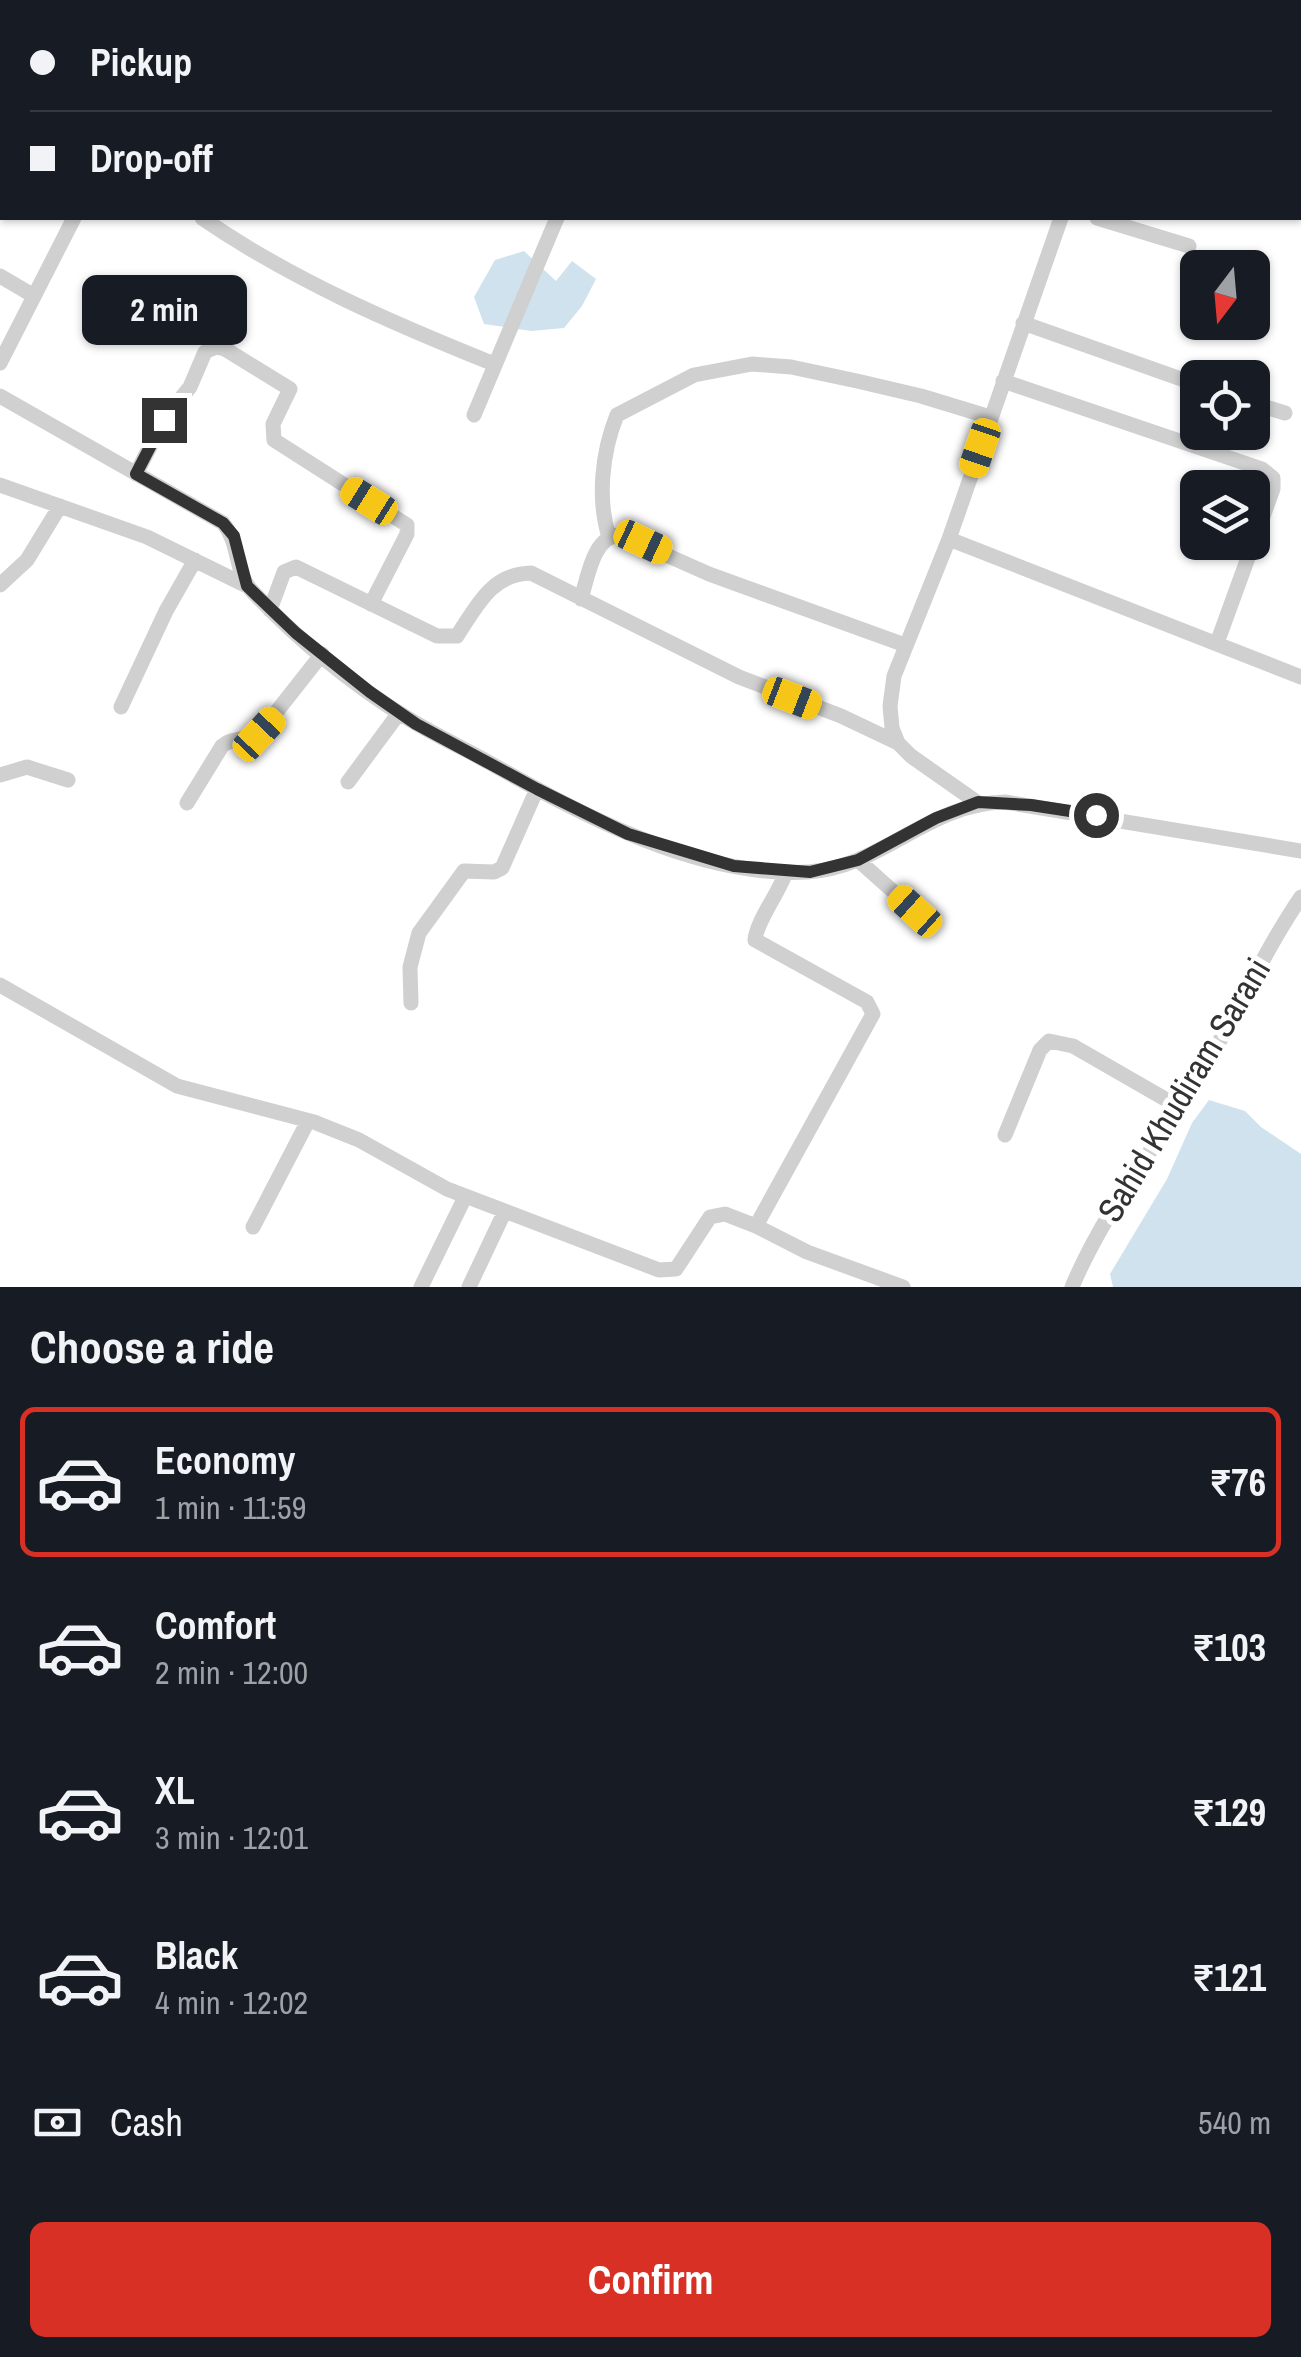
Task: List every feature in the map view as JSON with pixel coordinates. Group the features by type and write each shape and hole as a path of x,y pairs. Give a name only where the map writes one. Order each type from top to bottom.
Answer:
{"street":[{"path":"0,363 73,220"},
{"path":"205,220 259,256 311,283 494,364"},
{"path":"474,415 557,220"},
{"path":"898,743 890,706 894,676 949,539 1060,220"},
{"path":"1103,220 1189,246"},
{"path":"0,276 34,296"},
{"path":"1023,324 1180,380"},
{"path":"136,474 164,420 190,387 206,352 216,347 225,349 290,388 273,424 274,440 407,525 408,534 372,604"},
{"path":"581,599 597,553 609,536 602,503 610,435 617,416 694,375 752,364 791,368 921,396 990,418"},
{"path":"1003,381 1270,474 1273,490 1217,643"},
{"path":"0,396 223,523 234,536 247,586"},
{"path":"1270,409 1285,414"},
{"path":"0,485 147,537 247,586 322,654 399,713 537,789 647,840 734,866 786,872 834,868 978,802 1031,805 1301,851"},
{"path":"0,584 27,560 60,506"},
{"path":"609,536 621,535 643,542 709,574 905,645"},
{"path":"949,539 1301,677"},
{"path":"121,706 195,560"},
{"path":"270,610 284,572 296,567 444,639 457,636 487,590 502,578 531,573 739,676 898,743 978,802"},
{"path":"187,803 222,746 259,734 322,654"},
{"path":"348,782 399,713"},
{"path":"0,776 27,767 68,780"},
{"path":"411,1003 410,966 420,933 458,876 472,869 494,872 502,868 537,789"},
{"path":"858,860 915,911"},
{"path":"756,1226 873,1014 867,1002 756,940 758,925 779,892 786,872"},
{"name":"Sahid Khudiram Sarani","path":"1072,1287 1115,1204 1200,1074 1275,935 1301,896"},
{"path":"0,984 177,1086 308,1121 359,1140 465,1197 670,1271 681,1264 710,1217 725,1214 808,1252 903,1287"},
{"path":"1004,1136 1040,1050 1049,1041 1072,1046 1178,1107"},
{"path":"253,1227 308,1121"},
{"path":"420,1287 465,1197"},
{"path":"468,1287 504,1212"}],"water":[{"path":"524,251 556,281 572,261 596,279 582,306 564,328 531,331 484,324 474,297 495,260"},
{"path":"1209,1100 1245,1111 1301,1154 1301,1287 1113,1287 1110,1274 1167,1179 1192,1123"}],"route":[{"path":"164,420 136,474 223,523 234,536 247,586 270,610 370,692 416,724 628,834 734,866 810,872 858,860 936,818 978,802 1096,815"}]}
